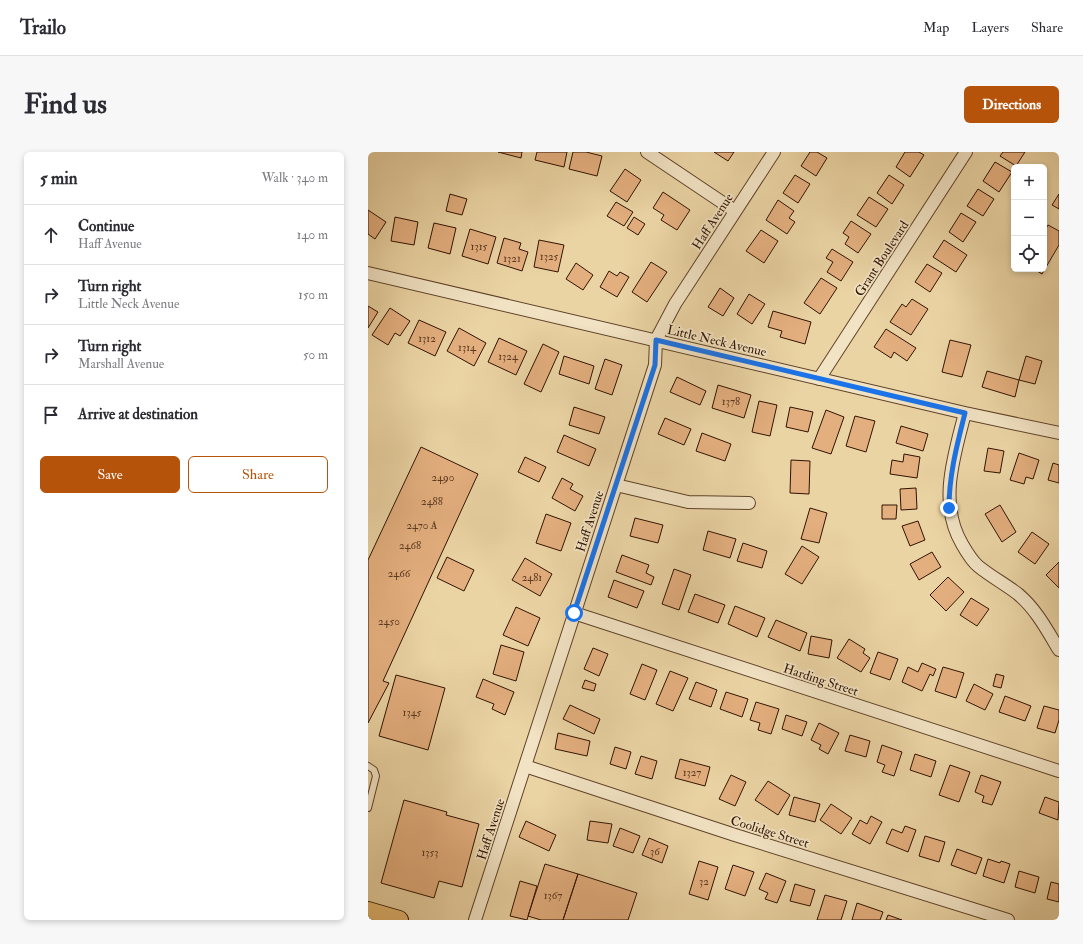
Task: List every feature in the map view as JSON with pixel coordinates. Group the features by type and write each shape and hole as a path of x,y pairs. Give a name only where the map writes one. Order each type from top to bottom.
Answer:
{"main road":[{"path":"376,915 399,920"}],"street":[{"path":"647,152 735,211"},
{"name":"Haff Avenue","path":"475,920 655,365 656,340 675,304 774,152"},
{"name":"Grant Boulevard","path":"818,379 966,152"},
{"name":"Little Neck Avenue","path":"368,273 1059,434"},
{"path":"965,413 954,456 949,489 949,508 955,532 977,565 1019,595 1033,610 1043,623 1059,650"},
{"path":"616,485 688,502 749,503"},
{"name":"Harding Street","path":"574,613 1059,771"},
{"name":"Coolidge Street","path":"525,766 735,835 1008,920"}],"lane":[{"path":"368,766 374,770 376,776 368,808"}],"building":[{"path":"498,152 522,152 521,158"},
{"path":"537,152 567,152 564,167 535,160"},
{"path":"573,152 586,152 602,156 597,176 569,169"},
{"path":"714,152 734,152 728,161"},
{"path":"810,152 817,152 827,158 816,176 801,166"},
{"path":"905,152 919,152 924,155 910,177 896,167"},
{"path":"1003,152 1025,152 1017,164 1013,164 1000,156"},
{"path":"995,162 1011,171 999,192 983,181"},
{"path":"625,169 641,180 627,202 610,191"},
{"path":"795,175 810,184 798,203 783,193"},
{"path":"889,175 904,185 892,204 877,193"},
{"path":"978,189 994,199 983,216 967,206"},
{"path":"663,192 690,210 677,230 661,220 664,215 653,208"},
{"path":"450,194 467,199 462,215 446,211"},
{"path":"1059,194 1059,209 1052,205"},
{"path":"869,197 888,209 876,227 857,215"},
{"path":"778,200 794,211 789,218 795,222 787,234 766,220"},
{"path":"616,202 633,212 624,226 607,216"},
{"path":"368,210 386,222 375,239 368,234"},
{"path":"961,213 976,222 963,242 949,232"},
{"path":"395,217 418,222 414,245 391,241"},
{"path":"634,217 645,224 638,235 627,228"},
{"path":"851,221 871,234 858,253 845,244 849,237 843,233"},
{"path":"434,223 456,228 450,254 428,248"},
{"path":"1048,225 1059,231 1059,245 1047,265 1047,236"},
{"path":"470,229 496,237 488,264 462,256"},
{"path":"761,230 778,241 764,263 746,251"},
{"path":"504,238 521,243 519,249 528,252 522,271 497,263"},
{"path":"539,240 564,245 558,272 534,267"},
{"path":"944,240 967,255 956,272 933,257"},
{"path":"832,249 853,262 841,281 827,272 833,262 826,258"},
{"path":"651,262 667,272 647,302 632,292"},
{"path":"576,263 593,275 583,290 566,279"},
{"path":"927,264 942,273 930,292 915,282"},
{"path":"609,271 617,276 620,272 629,277 617,297 600,287"},
{"path":"821,278 837,288 820,314 804,303"},
{"path":"720,288 734,298 723,316 708,307"},
{"path":"749,294 765,304 752,324 737,314"},
{"path":"912,299 928,309 911,335 890,322 902,304 906,307"},
{"path":"368,306 378,312 368,328"},
{"path":"390,308 410,321 400,336 395,333 388,345 372,335"},
{"path":"773,311 811,322 805,344 780,337 782,331 768,327"},
{"path":"419,320 446,332 435,356 408,343"},
{"path":"459,328 486,343 474,366 447,351"},
{"path":"886,329 916,348 907,361 894,352 891,358 874,347"},
{"path":"499,338 527,351 516,375 488,362"},
{"path":"950,340 971,345 962,377 942,372"},
{"path":"543,344 559,352 541,392 524,384"},
{"path":"564,356 594,366 589,384 559,374"},
{"path":"1026,356 1042,361 1035,384 1019,380"},
{"path":"605,359 622,365 612,395 595,389"},
{"path":"987,371 1019,380 1015,397 982,387"},
{"path":"677,377 706,391 700,405 670,392"},
{"path":"718,385 751,395 744,418 712,408"},
{"path":"759,401 777,405 770,436 752,432"},
{"path":"574,407 605,417 599,434 569,425"},
{"path":"790,407 813,412 808,432 786,427"},
{"path":"826,410 844,417 831,454 812,448"},
{"path":"855,416 875,421 866,452 846,446"},
{"path":"665,418 691,429 684,445 658,434"},
{"path":"901,426 928,434 923,451 896,443"},
{"path":"702,433 731,444 725,461 696,451"},
{"path":"564,435 596,449 589,466 557,452"},
{"path":"421,447 478,474 383,681 389,683 368,723 368,560"},
{"path":"988,448 1004,451 1000,473 984,471"},
{"path":"1019,453 1039,460 1033,479 1026,477 1024,484 1010,480"},
{"path":"904,454 920,457 917,478 890,474 892,460 903,462"},
{"path":"525,457 546,467 539,482 518,472"},
{"path":"791,460 810,461 809,494 790,493"},
{"path":"1053,463 1059,465 1059,483 1048,480"},
{"path":"562,478 573,484 570,489 583,496 575,511 552,498"},
{"path":"916,488 917,509 901,510 900,489"},
{"path":"882,505 897,505 896,519 882,519"},
{"path":"1000,505 1016,532 1002,542 985,514"},
{"path":"810,508 827,513 819,543 801,539"},
{"path":"546,514 571,523 561,551 536,543"},
{"path":"635,518 663,525 658,543 630,536"},
{"path":"918,521 925,540 910,546 902,526"},
{"path":"708,531 736,539 730,558 703,550"},
{"path":"1032,532 1049,544 1035,564 1018,552"},
{"path":"743,543 767,551 762,568 737,561"},
{"path":"802,546 819,557 802,584 785,574"},
{"path":"932,552 941,567 919,580 910,564"},
{"path":"622,555 649,565 646,573 654,577 651,585 616,572"},
{"path":"447,557 474,570 464,591 437,578"},
{"path":"525,558 552,574 540,596 512,580"},
{"path":"1059,562 1059,588 1046,575"},
{"path":"674,569 691,575 679,610 662,604"},
{"path":"948,577 964,592 946,611 930,595"},
{"path":"614,580 644,591 637,608 608,597"},
{"path":"695,594 725,605 718,623 688,612"},
{"path":"971,598 989,609 977,626 960,615"},
{"path":"735,606 765,618 757,637 728,624"},
{"path":"516,607 540,618 528,646 503,635"},
{"path":"776,620 807,633 800,651 768,637"},
{"path":"811,636 832,640 829,658 808,654"},
{"path":"849,639 865,649 863,653 870,658 861,672 837,658"},
{"path":"501,645 524,652 516,681 493,674"},
{"path":"593,648 608,654 599,676 584,669"},
{"path":"878,652 898,659 890,680 870,673"},
{"path":"922,663 936,669 933,676 930,674 922,691 902,682 908,667 918,672"},
{"path":"642,664 657,670 645,700 630,694"},
{"path":"943,667 964,673 956,698 935,691"},
{"path":"670,671 688,678 673,711 656,704"},
{"path":"996,674 1004,676 1001,688 993,686"},
{"path":"396,675 445,688 428,750 379,736"},
{"path":"483,679 514,692 505,715 492,709 494,704 476,697"},
{"path":"585,680 596,684 594,691 582,688"},
{"path":"696,682 717,690 711,707 689,699"},
{"path":"974,684 993,694 985,710 966,701"},
{"path":"726,692 748,699 742,717 720,709"},
{"path":"1005,696 1031,706 1025,721 999,712"},
{"path":"756,702 779,709 771,734 758,730 760,723 750,720"},
{"path":"570,705 600,719 594,734 563,719"},
{"path":"1044,706 1059,710 1059,720 1055,733 1037,728"},
{"path":"786,715 807,722 802,736 782,729"},
{"path":"819,723 839,733 828,754 819,749 821,745 811,740"},
{"path":"558,733 590,741 587,756 555,749"},
{"path":"850,735 870,741 866,757 845,751"},
{"path":"882,745 902,752 894,776 882,772 885,765 877,762"},
{"path":"615,747 631,752 626,769 610,764"},
{"path":"915,754 936,761 931,777 910,770"},
{"path":"641,756 657,761 652,779 635,774"},
{"path":"680,759 710,767 705,786 675,778"},
{"path":"950,765 970,772 959,802 939,795"},
{"path":"731,775 746,782 735,806 719,799"},
{"path":"981,775 1001,782 992,805 982,802 984,796 975,792"},
{"path":"768,781 790,795 778,815 755,800"},
{"path":"794,797 820,804 815,822 789,815"},
{"path":"1045,797 1059,802 1058,820 1039,813"},
{"path":"404,800 447,812 446,815 479,824 462,887 439,881 434,898 381,883"},
{"path":"831,804 852,818 841,834 820,820"},
{"path":"871,816 882,822 870,844 852,834 860,820 867,824"},
{"path":"526,821 556,835 549,851 519,837"},
{"path":"590,821 612,824 608,843 587,840"},
{"path":"905,826 916,830 908,852 886,843 892,829 902,833"},
{"path":"620,828 640,836 633,853 613,846"},
{"path":"925,836 945,842 939,862 919,856"},
{"path":"649,838 668,846 662,863 642,855"},
{"path":"957,849 982,858 976,874 951,865"},
{"path":"988,859 1000,863 1001,861 1010,864 1004,883 983,876"},
{"path":"699,861 718,867 708,900 689,894"},
{"path":"545,864 578,874 563,920 541,920 528,916"},
{"path":"733,865 754,872 745,896 725,889"},
{"path":"1019,871 1039,877 1035,893 1015,887"},
{"path":"766,873 786,881 777,903 765,899 768,893 759,889"},
{"path":"578,874 637,893 628,920 563,920"},
{"path":"520,881 537,886 527,920 510,916"},
{"path":"1051,882 1059,884 1059,902 1047,899"},
{"path":"795,884 815,890 810,906 790,901"},
{"path":"825,895 847,901 841,920 817,920"},
{"path":"857,903 883,912 880,920 852,920"},
{"path":"888,915 902,920 886,920"}],"route":[{"path":"574,613 655,365 656,340 965,413 954,456 949,489 949,508"}]}
